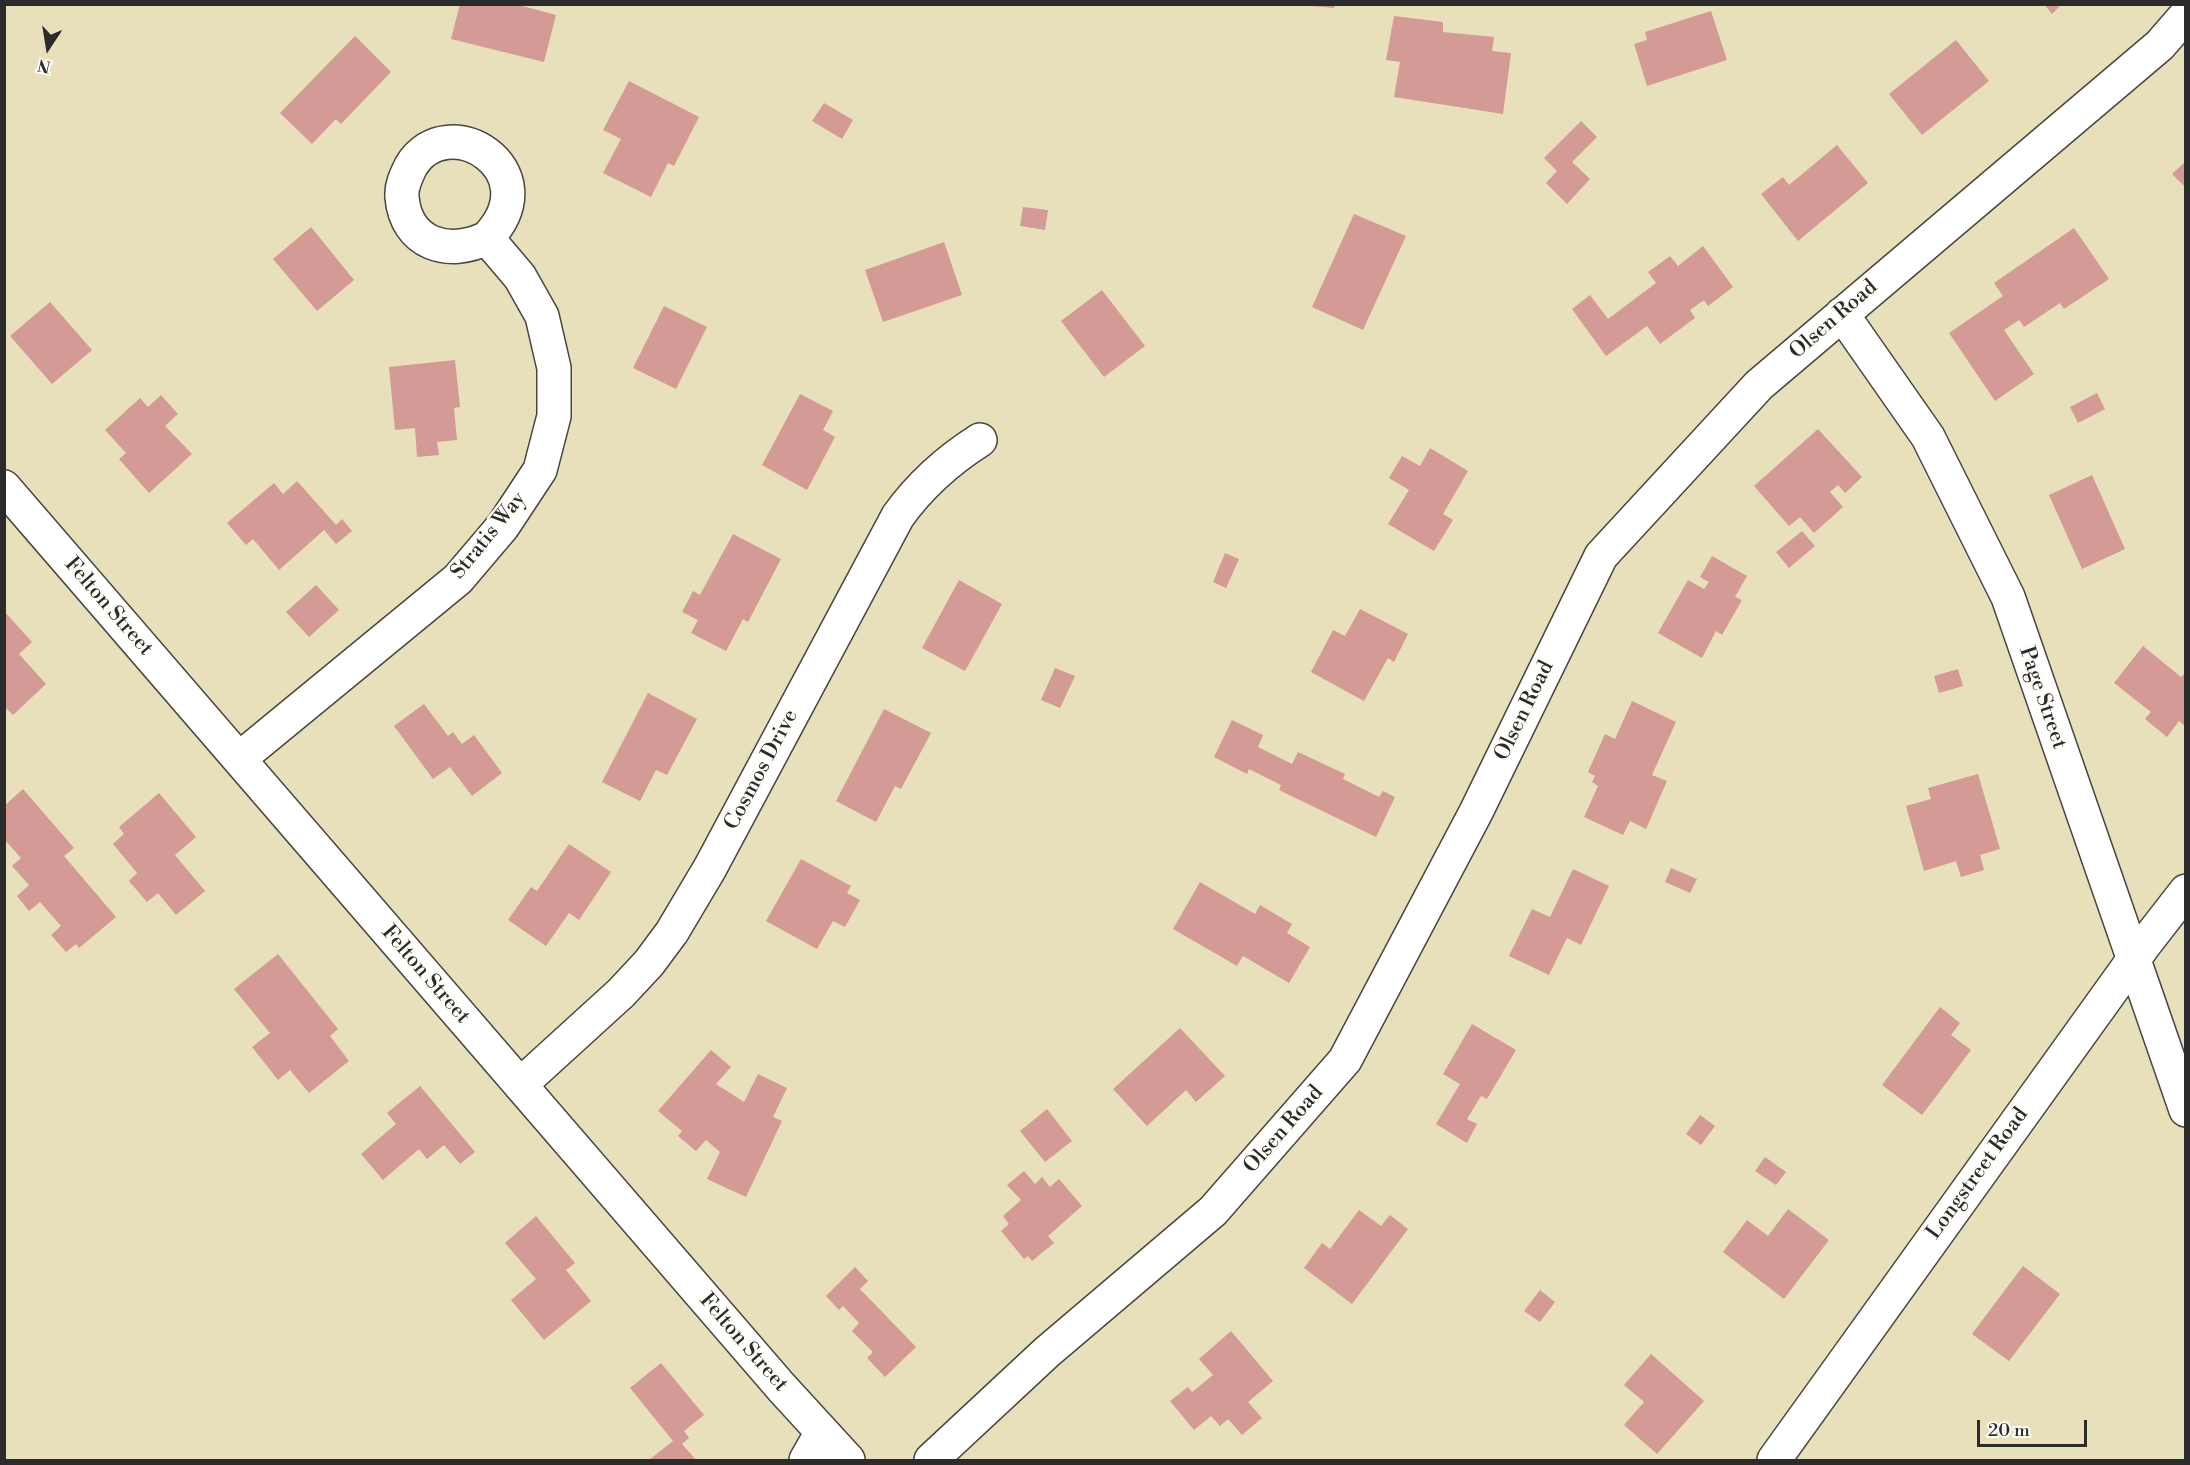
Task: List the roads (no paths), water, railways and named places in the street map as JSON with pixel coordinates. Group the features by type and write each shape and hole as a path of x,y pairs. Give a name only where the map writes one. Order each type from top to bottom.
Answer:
{"street":[{"name":"Olsen Road","path":"930,1461 1047,1352 1213,1212 1345,1060 1476,812 1601,556 1759,385 2160,45 2186,15"},
{"name":"Stratis Way","path":"239,759 458,579 503,526 540,470 554,416 554,368 542,316 520,278 487,238"},
{"name":"Page Street","path":"1842,314 1928,437 2008,597 2186,1110"},
{"name":"Cosmos Drive","path":"520,1085 621,993 649,963 672,932 710,868 898,516 935,472 980,440"},
{"name":"Felton Street","path":"4,487 782,1388 848,1461"},
{"name":"Longstreet Road","path":"1774,1461 2133,960 2186,891"},
{"path":"806,1461 822,1431"}]}
